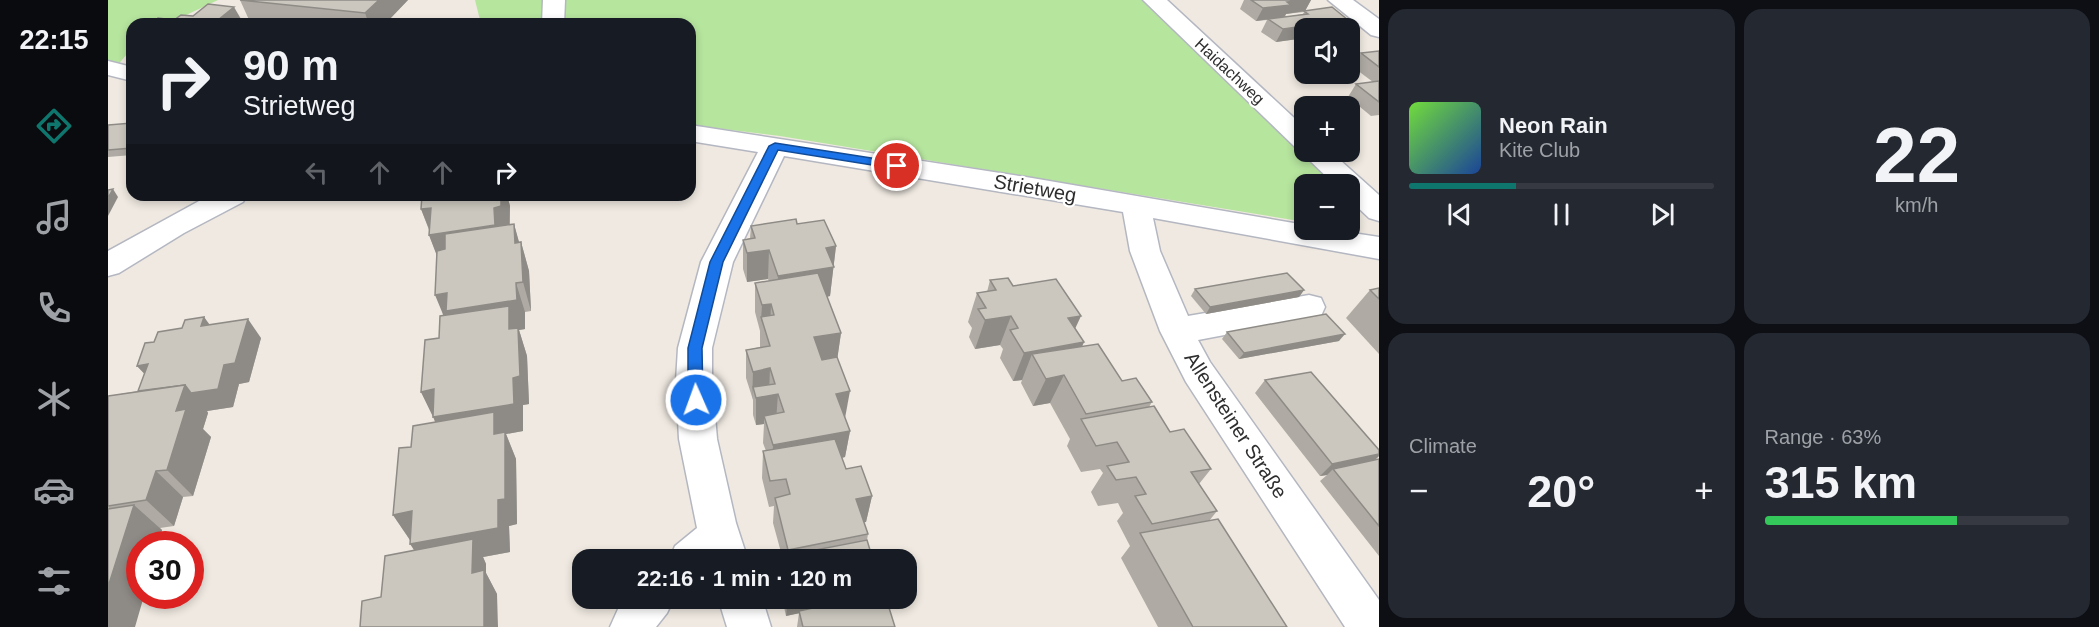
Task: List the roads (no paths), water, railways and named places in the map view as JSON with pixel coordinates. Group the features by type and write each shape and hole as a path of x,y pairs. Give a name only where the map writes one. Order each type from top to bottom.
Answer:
{"street":[{"path":"553,18 554,0"},
{"name":"Haidachweg","path":"1154,0 1294,132"},
{"path":"1339,0 1369,9 1379,30"},
{"path":"108,68 126,72"},
{"name":"Strietweg","path":"696,134 1379,248"},
{"path":"712,549 698,439 694,381 695,348 717,262 775,146"},
{"path":"1326,162 1379,211"},
{"path":"108,265 173,226 221,201"},
{"name":"Allensteiner Straße","path":"1136,206 1145,251 1177,331 1198,372 1371,627"},
{"path":"1177,331 1309,307"},
{"path":"632,627 635,618 643,609"},
{"path":"743,609 748,627"}]}
